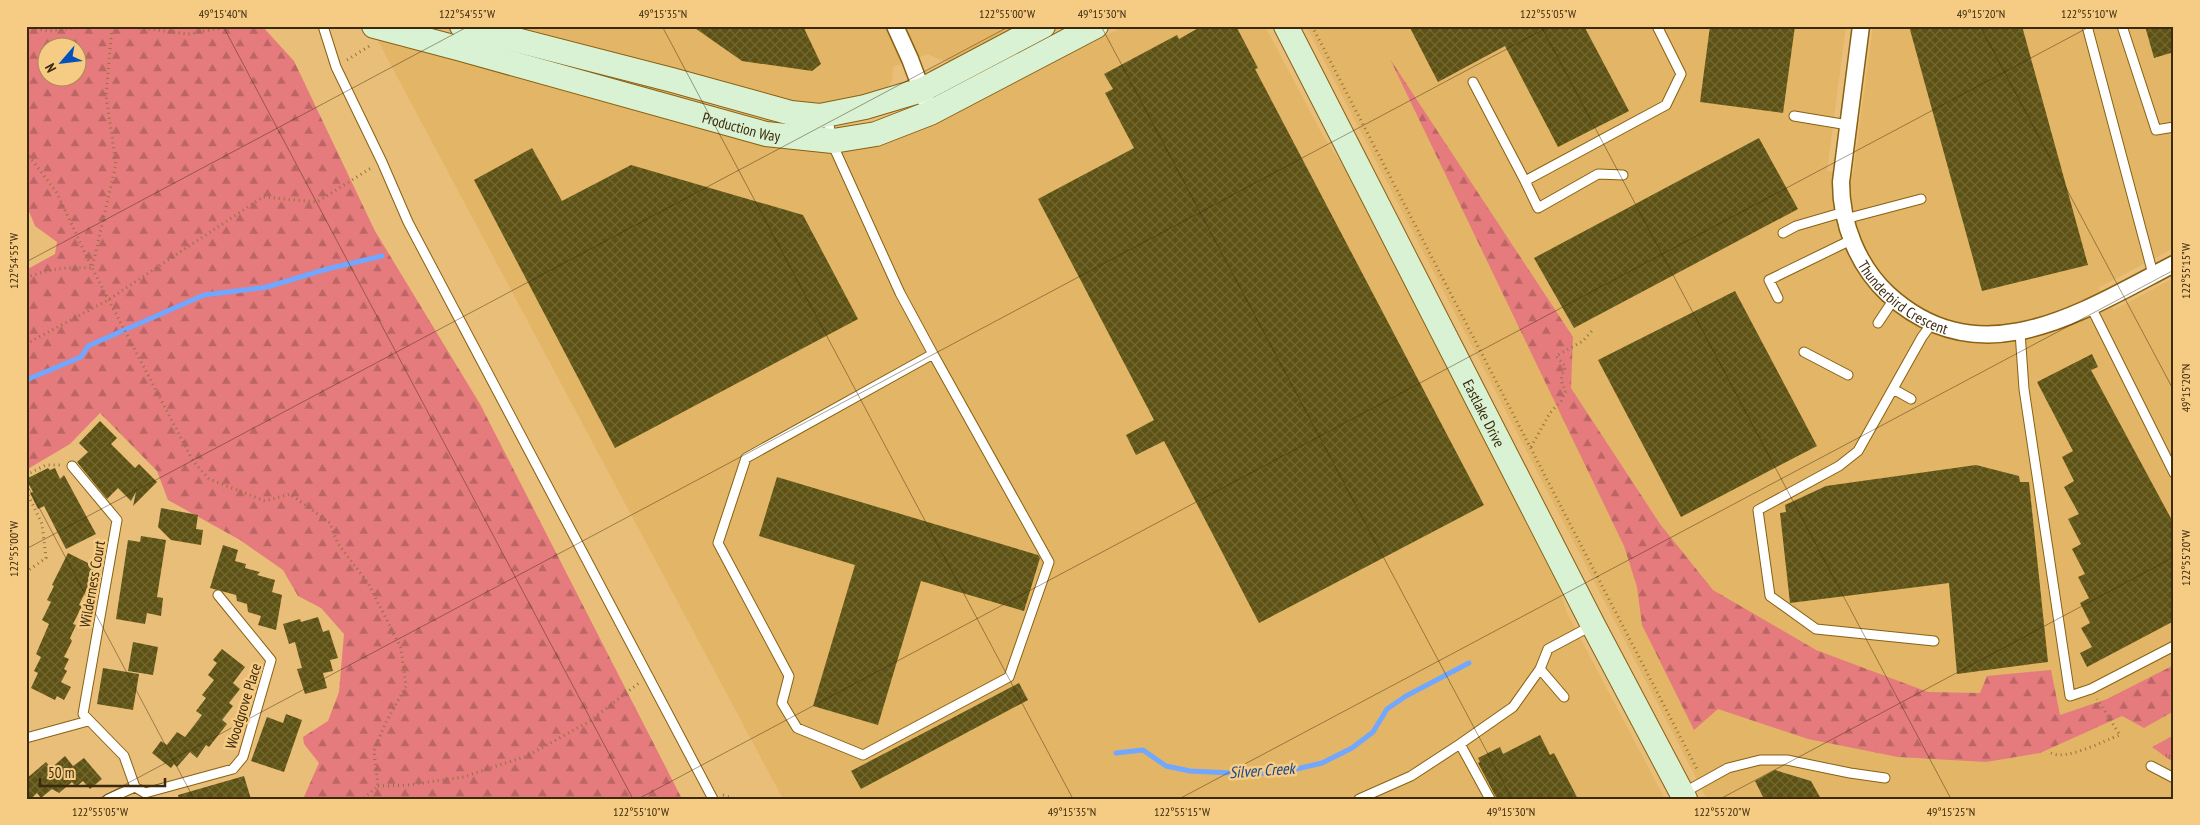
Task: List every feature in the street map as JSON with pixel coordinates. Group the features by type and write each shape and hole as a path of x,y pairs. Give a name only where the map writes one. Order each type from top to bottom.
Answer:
{"street":[{"name":"Production Way","path":"462,26 791,113 826,115 865,107 922,90 1043,26"},
{"path":"895,26 930,113"},
{"name":"Production Way","path":"375,34 461,48 766,134 833,141 876,134 930,113 1096,26"},
{"name":"Eastlake Drive","path":"1286,26 1593,625 1684,796"},
{"name":"Thunderbird Crescent","path":"1861,26 1841,182 1845,216 1852,240 1863,263 1873,277 1894,299 1914,314 1933,322 1976,335 1999,335 2020,332 2055,322 2091,307 2174,264"}],"lane":[{"path":"323,26 336,67 382,162 408,222 713,799"},
{"path":"1525,181 1666,105 1681,74 1657,26"},
{"path":"2087,26 2153,274"},
{"path":"2122,26 2156,130 2174,127"},
{"path":"1473,82 1538,208 1598,174 1623,175"},
{"path":"826,115 836,152 900,293 1049,562 1009,677 863,755 797,728 782,703 789,676 718,543 746,458 933,354"},
{"path":"1794,116 1848,125"},
{"path":"1783,232 1796,226 1921,199"},
{"path":"1778,298 1769,280 1852,240"},
{"path":"1878,323 1894,299"},
{"path":"2091,307 2174,473"},
{"path":"1933,322 1922,337 1858,452 1839,466 1758,510 1770,596 1816,630 1934,641"},
{"path":"2020,332 2024,390 2070,696 2092,689 2174,646"},
{"path":"1804,352 1848,375"},
{"path":"1893,389 1912,399"},
{"name":"Wilderness Court","path":"72,466 117,520 84,714 88,722"},
{"name":"Woodgrove Place","path":"135,787 145,792 233,769 243,757 271,660 218,595"},
{"path":"1359,799 1411,776 1513,707 1540,669 1548,649 1593,625"},
{"path":"1540,669 1564,697"},
{"path":"26,738 88,722 124,756 135,787 108,799"},
{"path":"1460,744 1490,799"},
{"path":"1684,796 1703,782 1728,768 1760,760 1787,760 1884,778"},
{"path":"2151,766 2174,778"}],"path":[{"path":"26,27 48,31 95,26"},
{"path":"92,268 116,164 106,96 112,26"},
{"path":"124,26 188,34 233,26"},
{"path":"1312,26 1703,782"},
{"path":"336,67 375,34"},
{"path":"26,152 57,193 108,300 193,461 209,479 265,501 290,494 330,522 338,544 368,583 401,648 406,686 385,724 374,751 378,786"},
{"path":"26,344 108,300 264,198 317,202 382,162"},
{"path":"26,278 40,272 62,267 92,268"},
{"path":"1531,448 1550,413 1561,401 1566,391 1560,381 1566,367 1556,356 1583,340 1592,331"},
{"path":"26,475 46,465 72,466"},
{"path":"26,491 42,524 46,558 26,572"},
{"path":"362,799 378,786 409,786 463,777 527,756 590,721 648,676"},
{"path":"2051,753 2056,756 2068,756 2120,735 2092,689"}],"shaded area":[{"path":"503,26 1023,26 952,62 941,60 928,54 893,67 892,80 885,92 829,103 803,103 774,99"},
{"path":"1124,26 1265,26 1322,134 1343,166 1553,568 1567,613 1665,799 783,799 377,39 741,139 774,147 805,150 875,144 922,130 947,119"},
{"path":"1306,26 1846,26 1827,171 1853,174 1873,26 2174,26 2174,248 2098,288 2114,310 2174,278 2174,799 1707,799"}],"green space":[{"path":"26,26 262,26 294,61 375,231 480,404 682,799 303,799 319,763 304,744 303,737 328,721 339,692 344,634 321,608 298,596 283,570 240,540 168,500 157,471 100,413 70,444 26,470 26,270 55,254 57,242 35,226 26,204"},
{"path":"1390,59 1573,337 1571,388 1660,524 1713,590 1816,650 1928,692 1980,693 1987,676 2051,670 2060,715 2107,699 2174,665 2174,711 2144,728 2122,716 2040,753 1986,762 1898,757 1808,739 1718,709 1694,730 1642,625 1637,587 1624,546"},
{"path":"2174,735 2174,763 2152,747"}],"building":[{"path":"692,26 803,26 821,64 812,71 742,61"},
{"path":"1202,26 1236,26 1258,68 1255,69 1484,505 1259,623 1164,441 1136,455 1126,435 1154,420 1038,199 1134,148 1105,93 1113,89 1104,74 1177,35 1179,39"},
{"path":"1409,26 1584,26 1629,111 1558,147 1505,46 1438,82"},
{"path":"1710,26 1795,26 1783,113 1700,102"},
{"path":"1909,26 2022,26 2088,265 1982,291"},
{"path":"2145,26 2174,26 2174,52 2154,58"},
{"path":"1759,138 1798,209 1574,328 1534,258"},
{"path":"532,148 562,201 631,165 803,215 858,319 615,448 474,180"},
{"path":"1735,291 1817,446 1681,517 1598,360"},
{"path":"2092,354 2098,367 2091,370 2174,524 2174,621 2087,667 2080,653 2092,647 2081,628 2090,623 2080,603 2089,598 2078,577 2085,574 2072,549 2081,544 2068,519 2079,514 2064,487 2074,481 2062,457 2073,451 2037,382"},
{"path":"100,421 117,438 111,444 135,468 139,464 157,482 133,506 136,492 131,501 118,488 107,499 77,462 88,452 79,443"},
{"path":"1976,465 2019,476 2020,482 2029,482 2048,662 1957,674 1949,583 1790,603 1780,513 1786,512 1785,505 1826,486"},
{"path":"48,468 50,470 55,468 60,479 64,475 96,534 66,549 44,506 38,509 30,493 33,492 26,479"},
{"path":"777,477 1038,555 1040,558 1024,611 921,581 878,725 813,706 855,565 759,536"},
{"path":"161,508 198,515 196,529 203,530 201,545 171,540 158,527"},
{"path":"141,536 166,540 157,597 163,598 161,616 147,613 145,624 116,619 128,540 140,542"},
{"path":"223,545 238,550 235,561 246,564 245,568 260,572 257,575 275,580 272,592 282,595 276,630 258,625 261,616 248,612 247,604 237,601 236,595 210,588"},
{"path":"68,553 94,566 93,568 96,570 79,605 82,606 73,624 76,625 70,638 72,641 64,657 69,659 64,669 67,671 61,682 71,687 64,700 57,696 55,700 31,688 38,673 34,671 41,657 36,654 49,624 42,620 51,602 47,600 54,586 52,585"},
{"path":"318,617 323,632 329,630 338,658 330,660 333,671 323,673 327,688 305,694 297,669 302,668 295,642 289,644 283,624 300,619 301,622"},
{"path":"133,642 158,647 153,675 128,671"},
{"path":"222,649 245,667 233,683 240,689 229,703 233,706 222,720 227,724 209,747 206,745 197,758 190,752 177,767 174,764 171,768 152,753 161,741 167,745 177,732 185,737 202,715 196,711 206,698 202,695 214,680 208,675 217,663 213,660"},
{"path":"103,668 139,674 133,710 97,704"},
{"path":"1019,683 1028,700 861,789 851,771"},
{"path":"286,714 302,720 284,772 251,761 267,717 283,723"},
{"path":"1540,735 1550,755 1554,753 1578,799 1497,799 1478,763 1480,762 1478,758 1500,747 1503,754"},
{"path":"65,756 73,766 84,758 102,779 90,789 83,781 76,787 72,782 59,793 52,789 41,798 37,793 31,799 26,799 26,779 46,762 51,768"},
{"path":"1775,770 1811,781 1821,799 1764,799 1755,781"},
{"path":"244,776 251,799 179,799 178,795"}],"waterway":[{"path":"26,380 81,357 88,346 204,295 267,287 327,269 382,256"},
{"name":"Silver Creek","path":"1116,753 1143,750 1166,766 1190,771 1253,774 1288,771 1322,763 1352,748 1373,732 1387,709 1406,696 1469,663"}]}
